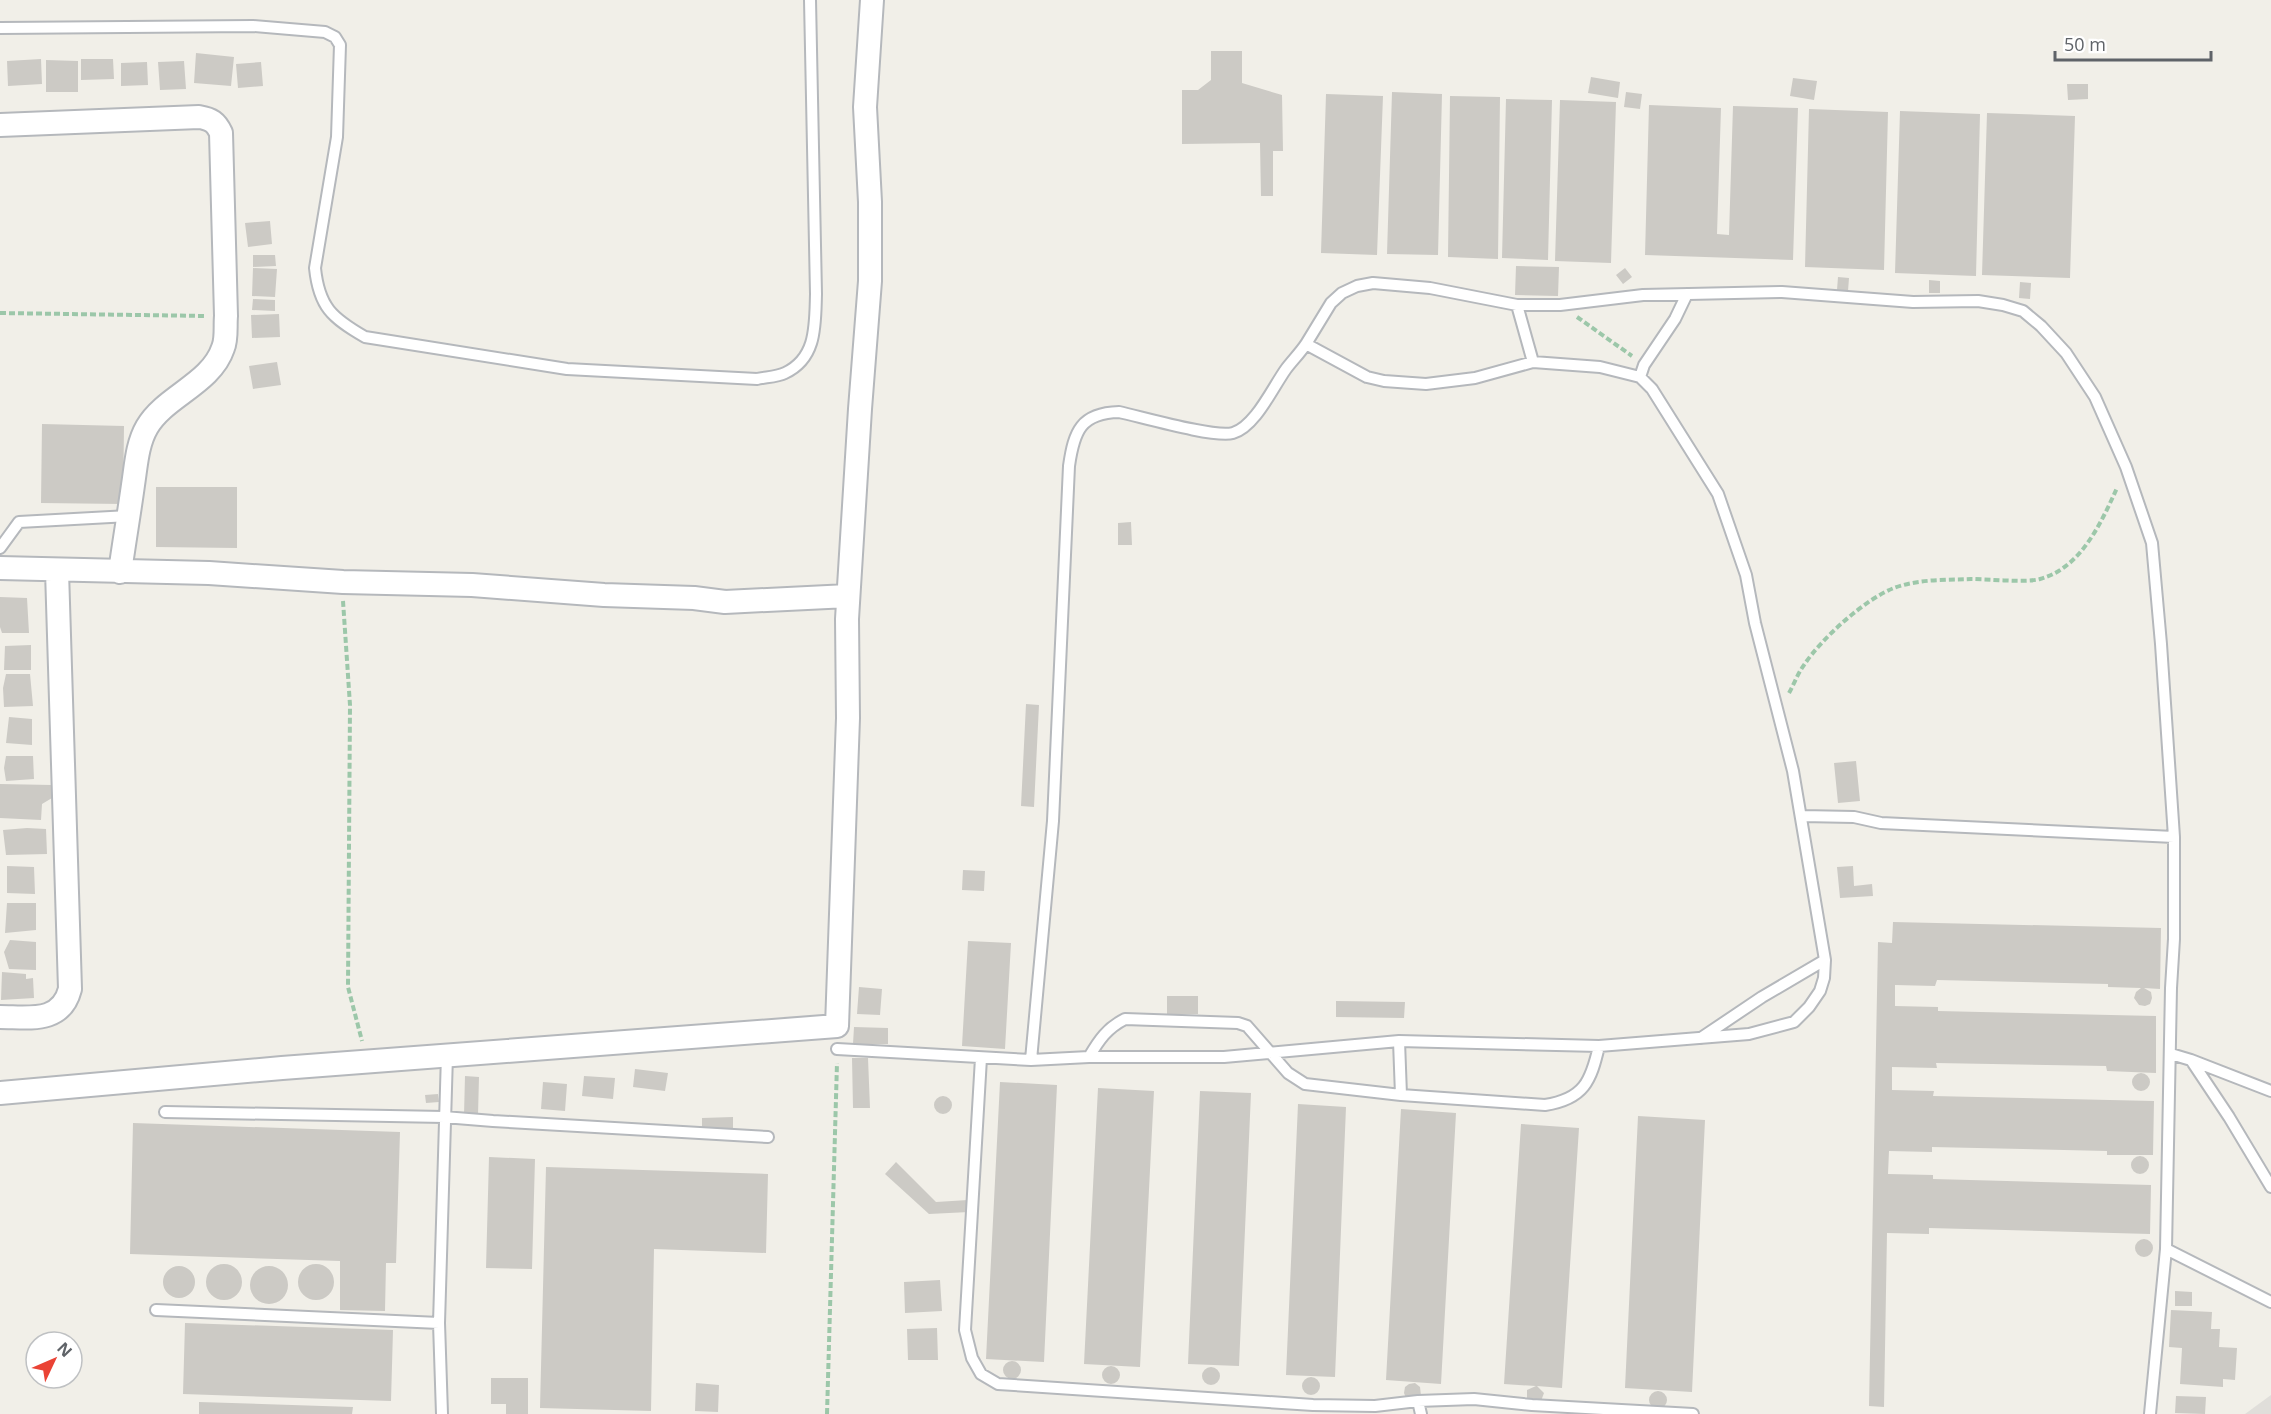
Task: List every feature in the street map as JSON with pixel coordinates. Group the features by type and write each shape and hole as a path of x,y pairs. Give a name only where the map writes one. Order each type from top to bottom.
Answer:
{"street":[{"path":"0,1093 447,1055 837,1026 848,718 848,596 870,281 870,202 865,107 872,0"},
{"path":"0,125 199,117 210,119 221,133 224,346 219,358 208,370 157,414 148,425 138,456 120,572"},
{"path":"0,568 57,577 471,590 603,600 692,610 708,609 725,602 848,596"},
{"path":"0,583 120,572 208,580"},
{"path":"0,1017 43,1017 58,1011 67,1002 70,989 57,577"}],"lane":[{"path":"0,28 253,26 325,32 335,37 340,45 337,137 315,268 317,289 327,309 341,323 365,337 567,369 757,379 784,374 803,361 814,339 816,294 810,0"},
{"path":"1031,1060 1053,821 1069,465 1073,439 1082,425 1094,416 1113,412 1217,433 1233,432 1244,427 1306,344 1336,298 1357,286 1373,283 1430,288 1517,305 1560,305 1644,295 1782,292 1913,302 1978,301 2003,304 2023,311 2041,326 2066,353 2095,397 2126,467 2152,543 2162,644 2174,837 2174,939 2166,1248 2150,1414"},
{"path":"1640,376 1644,365 1675,319 1687,294"},
{"path":"1517,305 1533,362"},
{"path":"837,1049 1031,1060 1089,1057 1224,1057 1399,1041 1599,1046 1749,1034 1794,1022 1820,992 1825,960 1802,816 1755,623 1746,575 1718,494 1659,399 1640,376 1600,367 1533,362 1474,378 1426,384 1384,381 1367,376 1306,344"},
{"path":"0,548 19,522 129,516"},
{"path":"1802,816 1854,817 1881,823 2174,837"},
{"path":"1700,1038 1762,997 1825,960"},
{"path":"1089,1057 1100,1037 1112,1025 1125,1019 1238,1023 1247,1026 1288,1073 1305,1084 1401,1095 1545,1105 1563,1102 1577,1094 1594,1071 1599,1046"},
{"path":"1399,1041 1401,1095"},
{"path":"2170,1054 2271,1091"},
{"path":"442,1414 439,1323 447,1055"},
{"path":"981,1058 965,1330 972,1358 981,1374 998,1384 1313,1405 1375,1406 1418,1401 1474,1399 1532,1405 1693,1414"},
{"path":"2191,1060 2271,1187"},
{"path":"165,1112 444,1117 768,1137"},
{"path":"2166,1248 2271,1302"},
{"path":"156,1310 439,1323"},
{"path":"1418,1401 1421,1414"}],"path":[{"path":"1560,305 1644,365"},
{"path":"0,313 225,316"},
{"path":"1778,715 1804,665 1821,645 1852,614 1893,588 1927,580 2039,579 2063,567 2085,548 2103,519 2126,467"},
{"path":"343,586 350,705 348,987 368,1062"},
{"path":"826,1414 837,1049"}],"shaded area":[{"path":"2271,1395 2271,1414 2245,1414"}],"building":[{"path":"1211,51 1242,51 1242,83 1282,95 1283,151 1273,151 1273,196 1261,196 1260,143 1182,144 1182,90 1198,90 1211,80"},
{"path":"196,53 234,57 231,86 194,83"},
{"path":"41,59 42,84 8,86 7,61"},
{"path":"81,59 113,59 114,79 81,80"},
{"path":"46,60 78,61 78,92 46,92"},
{"path":"184,61 186,89 160,90 158,62"},
{"path":"147,62 148,85 121,86 121,63"},
{"path":"261,62 263,86 238,88 236,64"},
{"path":"1591,77 1620,82 1618,98 1588,93"},
{"path":"1793,78 1817,81 1814,100 1790,96"},
{"path":"2067,84 2088,84 2088,99 2068,100"},
{"path":"1392,92 1442,94 1438,255 1387,254"},
{"path":"1626,92 1642,94 1640,109 1624,107"},
{"path":"1326,94 1383,96 1377,255 1321,253"},
{"path":"1450,96 1500,97 1498,259 1448,257"},
{"path":"1506,99 1552,100 1548,260 1502,258"},
{"path":"1560,100 1616,102 1611,263 1555,261"},
{"path":"1649,105 1721,108 1717,234 1729,235 1733,106 1798,108 1793,260 1645,255"},
{"path":"1809,109 1888,112 1884,270 1805,267"},
{"path":"1900,111 1980,114 1976,276 1895,273"},
{"path":"1987,113 2075,116 2070,278 1982,275"},
{"path":"270,221 272,244 248,247 245,223"},
{"path":"253,255 275,255 276,266 253,267"},
{"path":"1516,266 1559,267 1558,296 1515,295"},
{"path":"253,268 277,269 275,297 252,296"},
{"path":"1625,268 1632,277 1623,284 1616,275"},
{"path":"1838,277 1849,278 1848,291 1837,290"},
{"path":"1929,280 1940,281 1940,293 1929,293"},
{"path":"2020,282 2031,283 2030,299 2019,298"},
{"path":"253,299 275,300 275,311 252,310"},
{"path":"279,314 280,337 252,338 251,315"},
{"path":"277,362 281,385 253,389 249,366"},
{"path":"42,424 124,426 123,504 41,503"},
{"path":"156,487 237,487 237,548 156,547"},
{"path":"1131,522 1132,545 1118,545 1118,523"},
{"path":"0,597 27,598 29,633 2,633"},
{"path":"31,645 31,670 4,670 5,646"},
{"path":"6,674 30,674 33,706 4,707 3,688"},
{"path":"1026,704 1039,705 1034,807 1021,806"},
{"path":"9,717 32,719 32,745 6,743"},
{"path":"6,756 33,756 34,779 6,781 4,768"},
{"path":"1856,761 1860,801 1838,803 1834,763"},
{"path":"0,784 52,785 52,798 42,804 41,820 0,818"},
{"path":"46,829 47,854 6,855 3,830"},
{"path":"7,866 34,867 35,894 7,893"},
{"path":"1853,866 1854,886 1872,884 1873,896 1840,898 1837,867"},
{"path":"963,870 985,871 984,891 962,890"},
{"path":"7,903 36,903 36,930 5,933"},
{"path":"1893,922 2161,928 2160,989 2144,988 2151,992 2152,998 2150,1004 2145,1006 2139,1005 2134,998 2136,992 2141,988 2108,987 2108,984 1937,980 1935,986 1895,985 1895,1006 1938,1007 1938,1011 2156,1016 2156,1073 2107,1071 2106,1066 1936,1063 1937,1068 1892,1067 1892,1090 1934,1091 1933,1096 2154,1101 2153,1155 2107,1155 2107,1151 1932,1147 1932,1152 1889,1151 1888,1174 1933,1175 1933,1179 2151,1185 2150,1234 1929,1228 1929,1234 1887,1233 1884,1407 1869,1406 1878,942 1892,943"},
{"path":"10,940 36,942 36,970 9,969 4,952"},
{"path":"968,941 1011,943 1005,1049 962,1046"},
{"path":"2,972 26,974 26,979 33,978 34,998 1,1000"},
{"path":"859,987 882,989 880,1015 857,1014"},
{"path":"1167,996 1198,996 1198,1014 1167,1014"},
{"path":"1336,1001 1405,1002 1404,1018 1336,1017"},
{"path":"854,1027 888,1028 888,1044 853,1044"},
{"path":"852,1058 868,1058 870,1108 853,1108"},
{"path":"635,1069 668,1073 665,1091 633,1087"},
{"path":"2141,1073 2147,1076 2150,1082 2147,1088 2141,1091 2135,1088 2132,1082 2135,1076"},
{"path":"465,1076 479,1077 478,1115 464,1115"},
{"path":"584,1076 615,1078 613,1099 582,1096"},
{"path":"543,1082 567,1084 565,1111 541,1109"},
{"path":"1000,1082 1057,1085 1044,1362 986,1359"},
{"path":"1098,1088 1154,1091 1140,1367 1084,1364"},
{"path":"1200,1091 1251,1093 1239,1366 1188,1364"},
{"path":"438,1094 439,1102 426,1103 425,1095"},
{"path":"943,1096 949,1099 952,1105 949,1111 943,1114 937,1111 934,1105 937,1099"},
{"path":"1298,1104 1346,1107 1335,1377 1286,1375"},
{"path":"1401,1109 1456,1113 1441,1384 1386,1380"},
{"path":"1638,1116 1705,1120 1692,1392 1625,1388"},
{"path":"733,1117 733,1130 702,1131 702,1118"},
{"path":"133,1123 400,1132 396,1263 386,1263 385,1311 340,1310 340,1261 130,1254"},
{"path":"1521,1124 1579,1128 1562,1388 1537,1386 1544,1393 1541,1401 1528,1401 1527,1399 1527,1390 1536,1386 1504,1384"},
{"path":"2140,1156 2146,1159 2149,1165 2146,1171 2140,1174 2134,1171 2131,1165 2134,1159"},
{"path":"489,1157 535,1159 532,1269 486,1268"},
{"path":"896,1162 936,1202 968,1200 969,1212 929,1214 885,1174"},
{"path":"546,1167 768,1174 766,1253 654,1249 651,1411 540,1408"},
{"path":"2144,1239 2150,1242 2153,1248 2150,1254 2144,1257 2138,1254 2135,1248 2138,1242"},
{"path":"224,1264 237,1269 242,1282 237,1295 224,1300 211,1295 206,1282 211,1269"},
{"path":"316,1264 329,1269 334,1282 329,1295 316,1300 303,1295 298,1282 303,1269"},
{"path":"179,1266 191,1270 195,1282 191,1294 179,1298 167,1294 163,1282 167,1270"},
{"path":"269,1266 283,1271 288,1285 283,1299 269,1304 255,1299 250,1285 255,1271"},
{"path":"940,1280 942,1311 905,1313 904,1282"},
{"path":"2175,1291 2192,1292 2192,1306 2175,1306"},
{"path":"2171,1310 2212,1312 2211,1329 2220,1329 2219,1347 2237,1348 2235,1380 2223,1379 2223,1387 2180,1384 2182,1348 2169,1347"},
{"path":"185,1323 393,1330 391,1401 183,1394"},
{"path":"937,1328 938,1360 908,1360 907,1329"},
{"path":"1012,1361 1018,1364 1021,1370 1018,1376 1012,1379 1006,1376 1003,1370 1006,1364"},
{"path":"1111,1366 1117,1369 1120,1375 1117,1381 1111,1384 1105,1381 1102,1375 1105,1369"},
{"path":"1211,1367 1217,1370 1220,1376 1217,1382 1211,1385 1205,1382 1202,1376 1205,1370"},
{"path":"1311,1377 1317,1380 1320,1386 1317,1392 1311,1395 1305,1392 1302,1386 1305,1380"},
{"path":"491,1378 528,1378 528,1414 506,1414 506,1404 491,1404"},
{"path":"696,1383 719,1385 718,1412 695,1411"},
{"path":"1415,1383 1420,1387 1421,1396 1406,1398 1405,1387"},
{"path":"1658,1391 1664,1394 1667,1400 1664,1406 1658,1409 1652,1406 1649,1400 1652,1394"},
{"path":"2176,1396 2206,1397 2205,1414 2175,1413"},
{"path":"199,1402 353,1407 352,1414 199,1414"}]}
